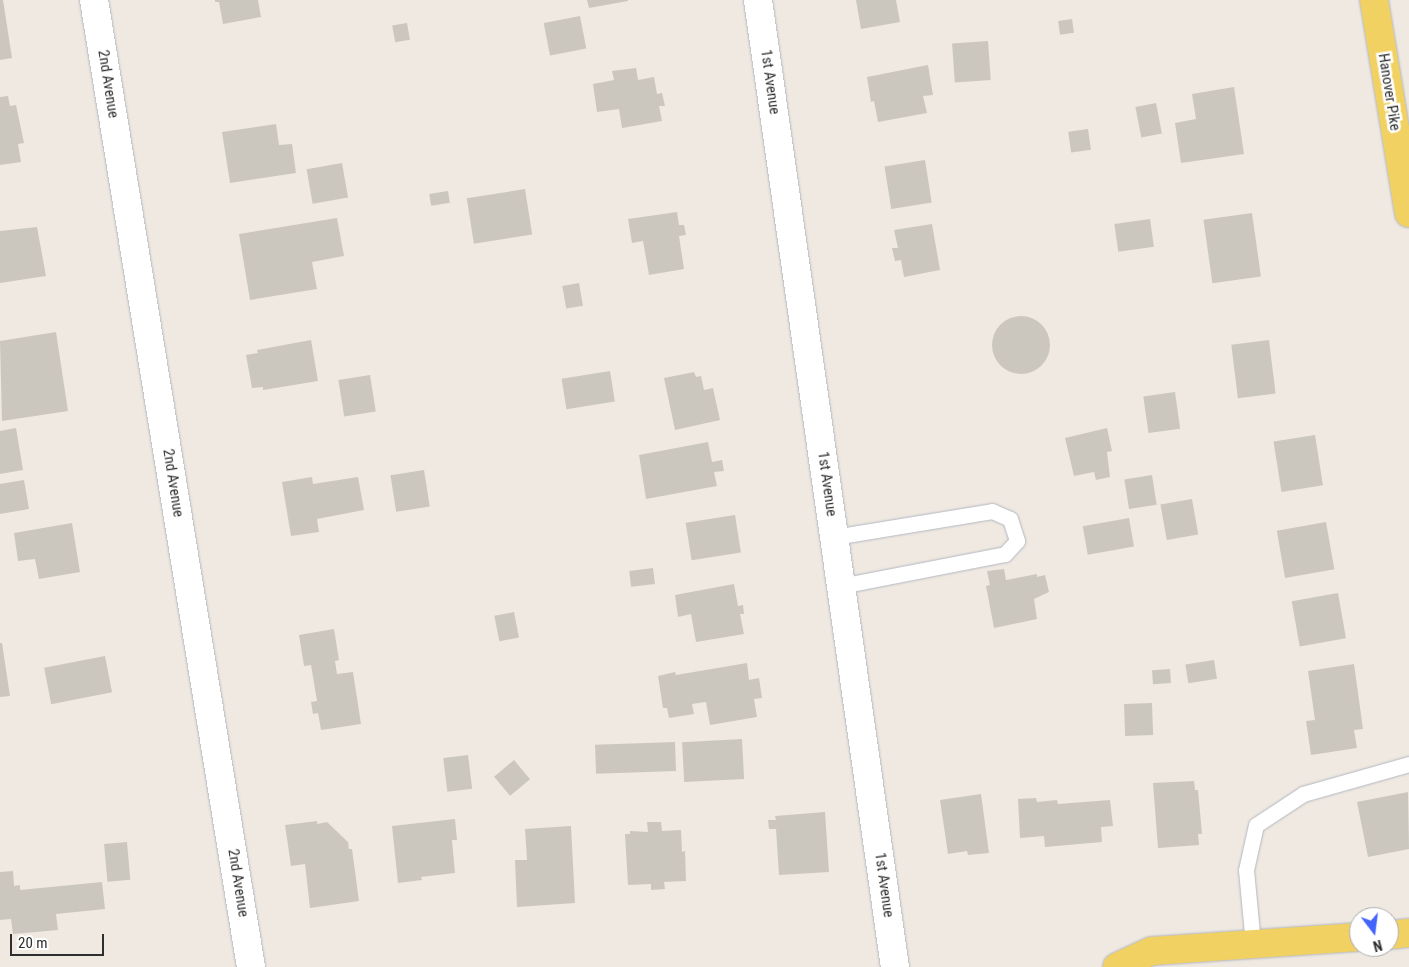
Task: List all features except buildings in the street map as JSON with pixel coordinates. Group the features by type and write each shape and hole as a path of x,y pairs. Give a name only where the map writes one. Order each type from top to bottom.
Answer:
{"main road":[{"name":"Hanover Pike","path":"1374,0 1409,213"},
{"path":"1117,967 1152,951 1349,938"}],"street":[{"name":"2nd Avenue","path":"94,0 251,967"},
{"name":"1st Avenue","path":"758,0 895,967"}],"lane":[{"path":"834,537 992,511 1010,519 1017,541 1005,554 841,586"},
{"path":"1253,944 1246,870 1256,825 1303,794 1409,764"}]}
